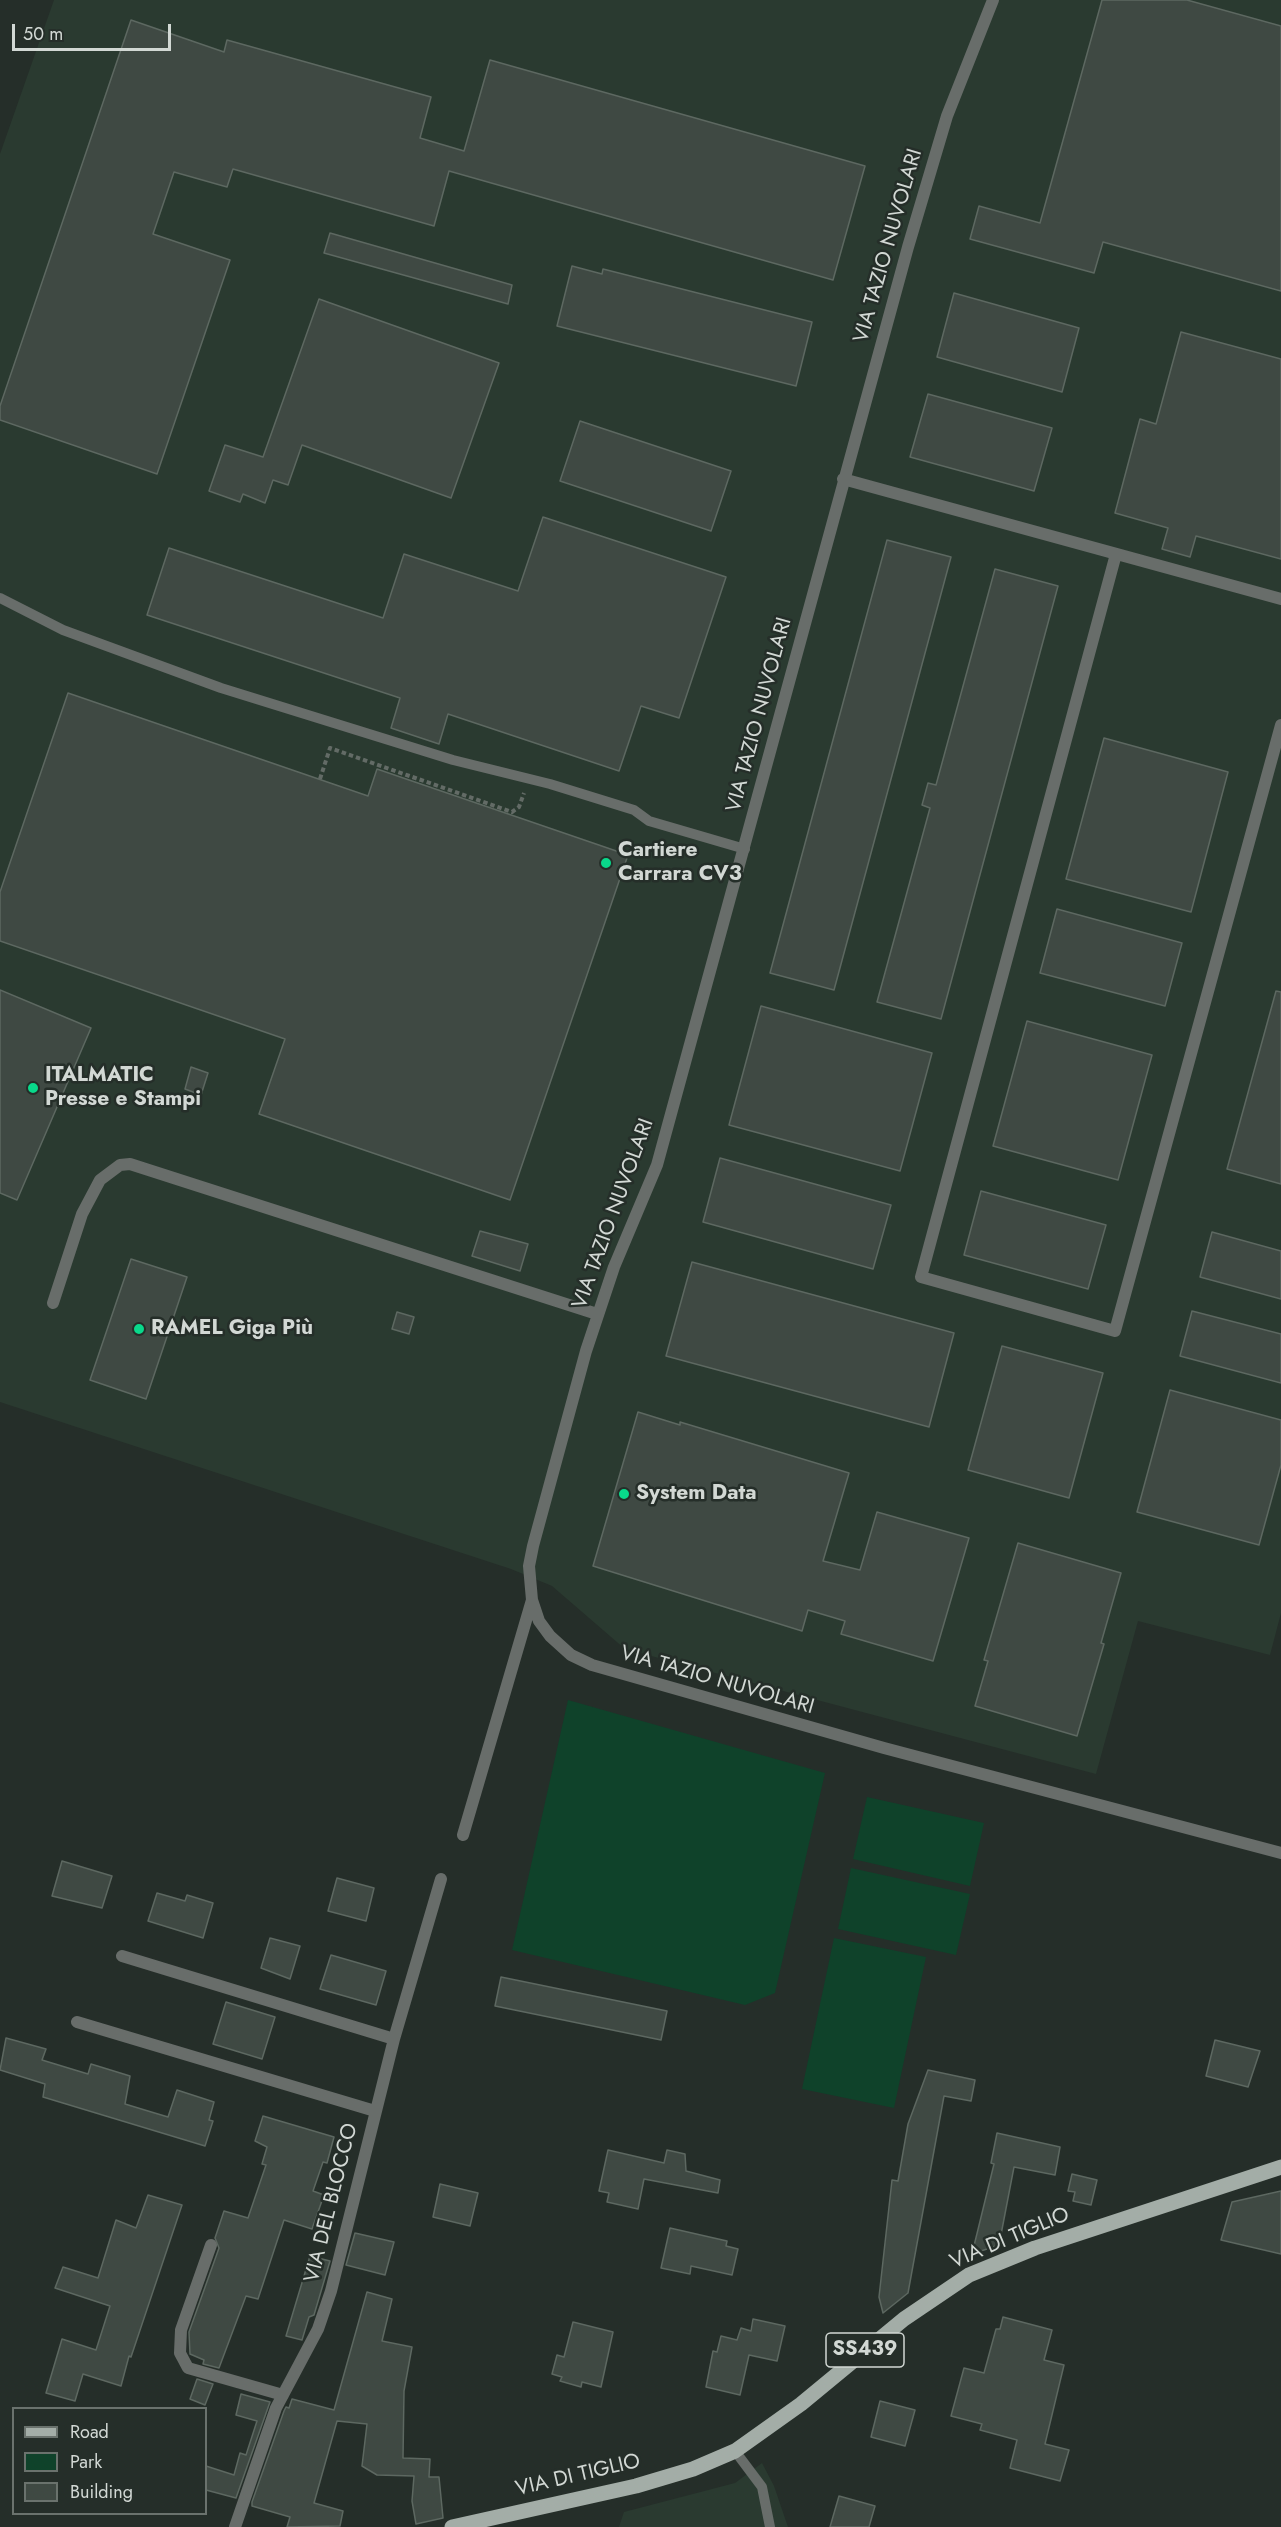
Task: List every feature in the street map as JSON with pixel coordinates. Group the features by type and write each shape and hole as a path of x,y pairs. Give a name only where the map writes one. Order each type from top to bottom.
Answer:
{"main road":[{"name":"VIA DI TIGLIO","path":"452,2527 636,2486 693,2469 735,2451 801,2403 904,2319 969,2275 1046,2244 1281,2167"}],"street":[{"name":"VIA TAZIO NUVOLARI","path":"993,0 948,116 843,479 745,849 657,1165 597,1314 533,1546 529,1566 532,1600 539,1621 550,1636 571,1655 592,1665 884,1748 1281,1854"},
{"path":"843,479 1281,599"},
{"path":"1116,554 921,1277 1115,1331 1281,724"},
{"path":"53,1303 82,1214 100,1180 120,1165 130,1164 597,1314"},
{"path":"463,1835 532,1600"},
{"name":"VIA DEL BLOCCO","path":"236,2527 276,2408 318,2329 331,2291 394,2039 441,1879"},
{"path":"122,1956 394,2039"},
{"path":"77,2022 375,2111"},
{"path":"211,2244 181,2330 180,2353 188,2368 283,2395"}],"lane":[{"path":"0,598 63,630 220,688 443,758 550,784 634,810 649,820 745,849"},
{"path":"735,2451 762,2487 770,2527"}],"shaded area":[{"path":"54,0 1281,0 1281,1613 1270,1655 1138,1621 1096,1774 625,1649 552,1586 511,1569 0,1402 0,154"},
{"path":"762,2463 774,2486 788,2527 619,2527 624,2512 735,2483"}],"green space":[{"path":"568,1700 825,1773 775,1993 745,2005 512,1950"},
{"path":"867,1797 984,1823 970,1886 853,1859"},
{"path":"851,1868 970,1894 956,1955 838,1929"},
{"path":"834,1938 926,1957 894,2108 802,2089"}],"building":[{"path":"1102,0 1187,0 1281,26 1281,291 1103,242 1094,273 970,239 979,206 1040,223"},
{"path":"131,20 224,52 227,40 431,97 420,138 464,151 490,60 865,166 833,280 449,171 434,226 233,169 227,187 174,172 153,234 230,260 157,474 0,420 0,406"},
{"path":"330,233 512,285 508,304 324,253"},
{"path":"572,266 602,274 603,269 812,322 796,386 557,326"},
{"path":"954,293 1079,328 1062,392 937,357"},
{"path":"319,299 499,363 451,498 302,445 288,485 273,480 265,503 243,494 240,502 209,491 225,445 263,457"},
{"path":"1181,332 1281,359 1281,559 1196,536 1190,557 1162,549 1168,528 1115,513 1140,419 1156,424"},
{"path":"928,394 1052,428 1034,491 910,457"},
{"path":"580,421 731,471 711,531 560,481"},
{"path":"543,517 726,577 679,718 641,706 619,771 448,714 439,744 391,728 400,698 147,615 169,548 383,618 404,554 518,591"},
{"path":"887,540 951,557 834,990 770,973"},
{"path":"995,569 1058,586 941,1019 877,1002 930,808 922,805 928,783 936,785"},
{"path":"68,693 368,796 377,769 628,855 510,1200 259,1114 285,1039 0,941 0,892"},
{"path":"1104,738 1228,772 1191,912 1066,879"},
{"path":"1057,909 1182,943 1165,1006 1040,973"},
{"name":"ITALMATIC Presse e Stampi","path":"0,990 91,1028 17,1200 0,1193"},
{"path":"1276,991 1281,992 1281,1184 1227,1169"},
{"path":"761,1006 932,1053 900,1171 729,1125"},
{"path":"1027,1021 1152,1055 1118,1180 993,1146"},
{"path":"191,1067 208,1073 201,1095 185,1089"},
{"path":"720,1158 891,1205 873,1269 703,1222"},
{"path":"981,1191 1106,1225 1088,1289 964,1255"},
{"path":"480,1231 528,1244 520,1271 472,1256"},
{"path":"1212,1232 1281,1251 1281,1299 1200,1277"},
{"name":"RAMEL Giga Più","path":"131,1259 187,1277 146,1399 90,1380"},
{"path":"692,1262 954,1333 929,1427 666,1356"},
{"path":"1192,1311 1281,1334 1281,1383 1180,1356"},
{"path":"397,1312 414,1317 409,1334 392,1329"},
{"path":"1002,1346 1103,1373 1069,1498 968,1470"},
{"path":"1170,1390 1281,1420 1281,1465 1259,1545 1137,1512"},
{"path":"638,1412 680,1425 680,1422 849,1473 823,1561 860,1570 877,1512 969,1538 933,1661 841,1634 845,1621 808,1610 802,1631 593,1566"},
{"path":"1018,1543 1121,1573 1101,1643 1104,1644 1077,1736 975,1706 988,1661 984,1660"},
{"path":"62,1861 112,1876 102,1908 52,1896"},
{"path":"337,1878 374,1888 366,1921 328,1911"},
{"path":"157,1893 185,1901 187,1895 213,1903 203,1938 148,1921"},
{"path":"270,1938 300,1946 290,1979 261,1968"},
{"path":"331,1955 386,1971 376,2005 320,1989"},
{"path":"501,1977 667,2011 661,2040 495,2006"},
{"path":"226,2002 275,2017 262,2059 213,2044"},
{"path":"6,2038 46,2049 42,2060 88,2074 91,2064 130,2076 125,2104 168,2117 177,2090 214,2102 209,2120 213,2121 205,2146 43,2097 45,2084 0,2070"},
{"path":"1215,2040 1260,2051 1248,2087 1206,2076"},
{"path":"928,2070 975,2080 971,2101 944,2096 908,2293 883,2313 879,2297 892,2180 898,2181 908,2124"},
{"path":"263,2116 334,2137 327,2163 323,2162 313,2191 324,2195 312,2229 284,2220 258,2299 246,2296 219,2368 203,2364 204,2360 190,2354 189,2332 219,2248 215,2238 224,2211 248,2218 266,2165 262,2164 267,2147 255,2141"},
{"path":"997,2133 1060,2147 1055,2175 1014,2167 999,2245 972,2254 994,2164 991,2163"},
{"path":"608,2150 664,2163 667,2150 685,2154 686,2171 720,2180 718,2193 644,2179 638,2209 607,2202 609,2193 599,2191"},
{"path":"1072,2174 1097,2180 1091,2205 1073,2201 1075,2192 1068,2191"},
{"path":"440,2184 478,2193 470,2226 433,2217"},
{"path":"1281,2191 1281,2254 1221,2240 1232,2202"},
{"path":"148,2195 182,2205 131,2357 129,2356 121,2386 83,2374 75,2401 46,2393 62,2339 96,2350 110,2306 55,2288 63,2267 98,2278 116,2220 136,2228"},
{"path":"670,2228 727,2241 726,2246 738,2249 732,2275 691,2266 690,2274 661,2268"},
{"path":"355,2233 394,2242 385,2275 346,2265"},
{"path":"310,2256 330,2261 314,2315 309,2317 302,2340 286,2336"},
{"path":"367,2292 392,2299 382,2341 412,2347 404,2391 403,2458 430,2459 429,2477 439,2477 443,2518 416,2524 412,2501 414,2476 377,2475 362,2466 367,2424 337,2421 314,2503 343,2511 340,2526 287,2527 290,2517 252,2506 252,2502 284,2411 286,2407 289,2408 292,2399 334,2410"},
{"path":"1003,2317 1052,2330 1044,2360 1064,2365 1045,2444 1069,2450 1060,2481 1010,2468 1017,2440 980,2430 982,2424 951,2416 964,2368 984,2373 996,2329 1000,2329"},
{"path":"753,2319 785,2326 777,2361 749,2355 740,2395 706,2387 713,2351 717,2352 721,2336 737,2340 741,2328 751,2331"},
{"path":"573,2322 613,2332 601,2387 582,2382 581,2387 560,2381 562,2377 552,2374 557,2355 564,2357"},
{"path":"197,2379 213,2384 205,2405 190,2399"},
{"path":"241,2394 270,2402 236,2498 207,2490 207,2466 234,2475 240,2453 246,2455 257,2421 236,2415"},
{"path":"880,2401 915,2410 905,2446 871,2437"},
{"path":"839,2496 875,2506 869,2527 830,2527"}],"place":[{"name":"Cartiere Carrara CV3","path":"606,863"},
{"name":"ITALMATIC Presse e Stampi","path":"33,1088"},
{"name":"RAMEL Giga Più","path":"139,1329"},
{"name":"System Data","path":"624,1494"}]}
